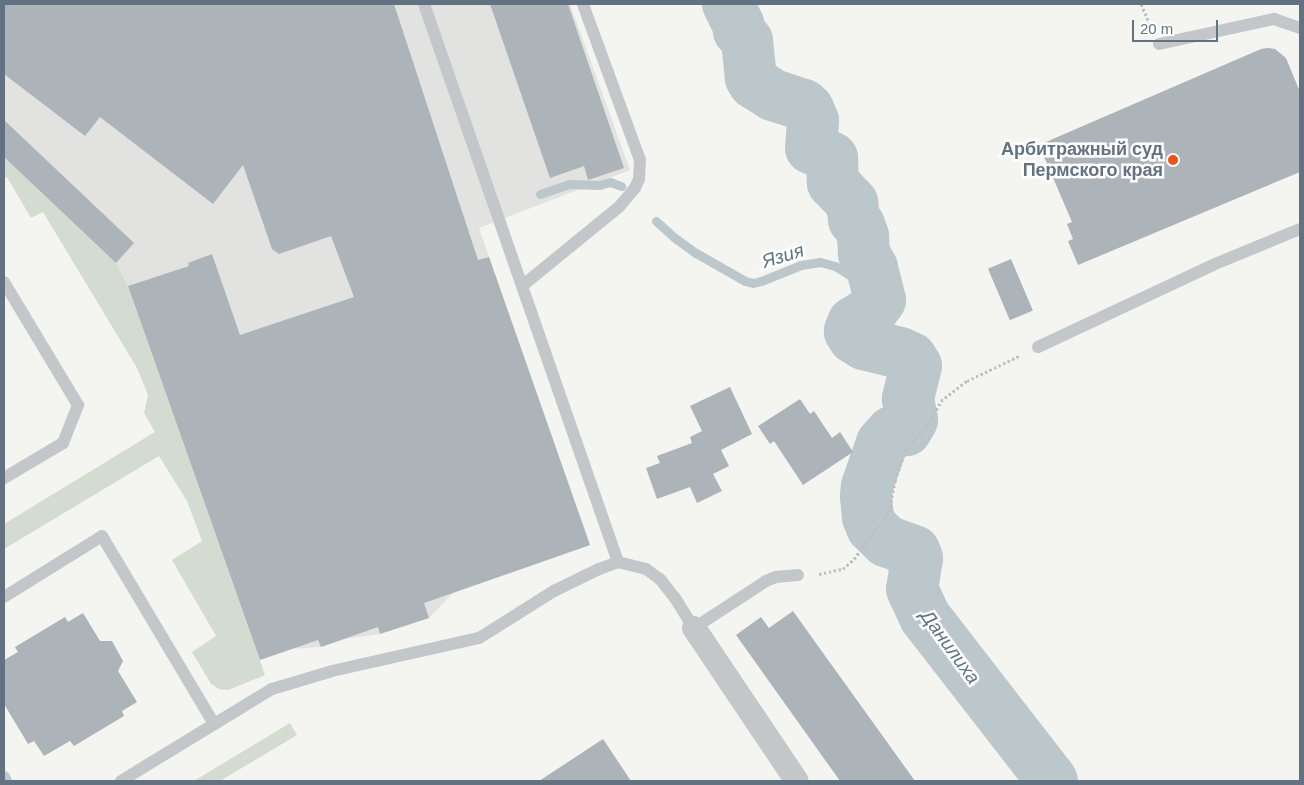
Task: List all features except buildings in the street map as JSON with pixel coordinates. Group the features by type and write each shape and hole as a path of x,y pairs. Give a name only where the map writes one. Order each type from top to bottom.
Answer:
{"street":[{"path":"694,628 797,781"}],"lane":[{"path":"424,4 618,562"},
{"path":"522,286 619,207 635,188 639,179 640,160 583,4"},
{"path":"1159,44 1274,19 1300,28"},
{"path":"1038,347 1215,264 1300,229"},
{"path":"4,282 78,405 63,443 4,478"},
{"path":"4,597 102,536 214,724"},
{"path":"121,781 272,689 332,671 479,638 562,587 618,562 646,569 660,579 694,628 766,581 776,577 798,575"},
{"path":"4,777 6,781"}],"path":[{"path":"798,575 819,574 843,569 861,550 892,504 895,480 906,450 929,424 941,401 966,381 1007,362"}],"shaded area":[{"path":"4,4 570,4 630,170 479,228 590,545 453,593 429,618 380,634 345,639 321,647 291,649 260,660 128,286 116,263 4,157"},
{"path":"4,157 116,263 128,286 265,675 228,690 219,689 211,684 192,652 216,636 172,560 202,541 187,501 159,456 4,549 4,524 155,432 144,413 148,395 137,368 43,212 31,218 7,177 4,179"},
{"path":"290,723 297,735 220,781 194,781"}],"waterway":[{"name":"Данилиха","path":"728,4 738,24 739,31 747,41 751,78 754,83 773,95 803,105 808,109 813,121 811,148 832,158 833,183 852,203 854,220 859,225 863,236 864,254 872,268 880,300 872,311 853,323 850,331 854,338 864,344 900,353 911,358 916,366 908,399 912,420 906,430 892,432 882,443 867,486 868,517 872,527 886,541 914,551 917,558 912,589 925,617 1052,781"},
{"name":"Язия","path":"540,194 569,184 599,185 610,182 621,186"},
{"name":"Язия","path":"656,221 696,253 745,281 753,283 761,281 801,265 820,262 835,266 857,280 867,283 874,282"}],"place":[{"name":"Арбитражный суд Пермского края","path":"1173,160"}]}
